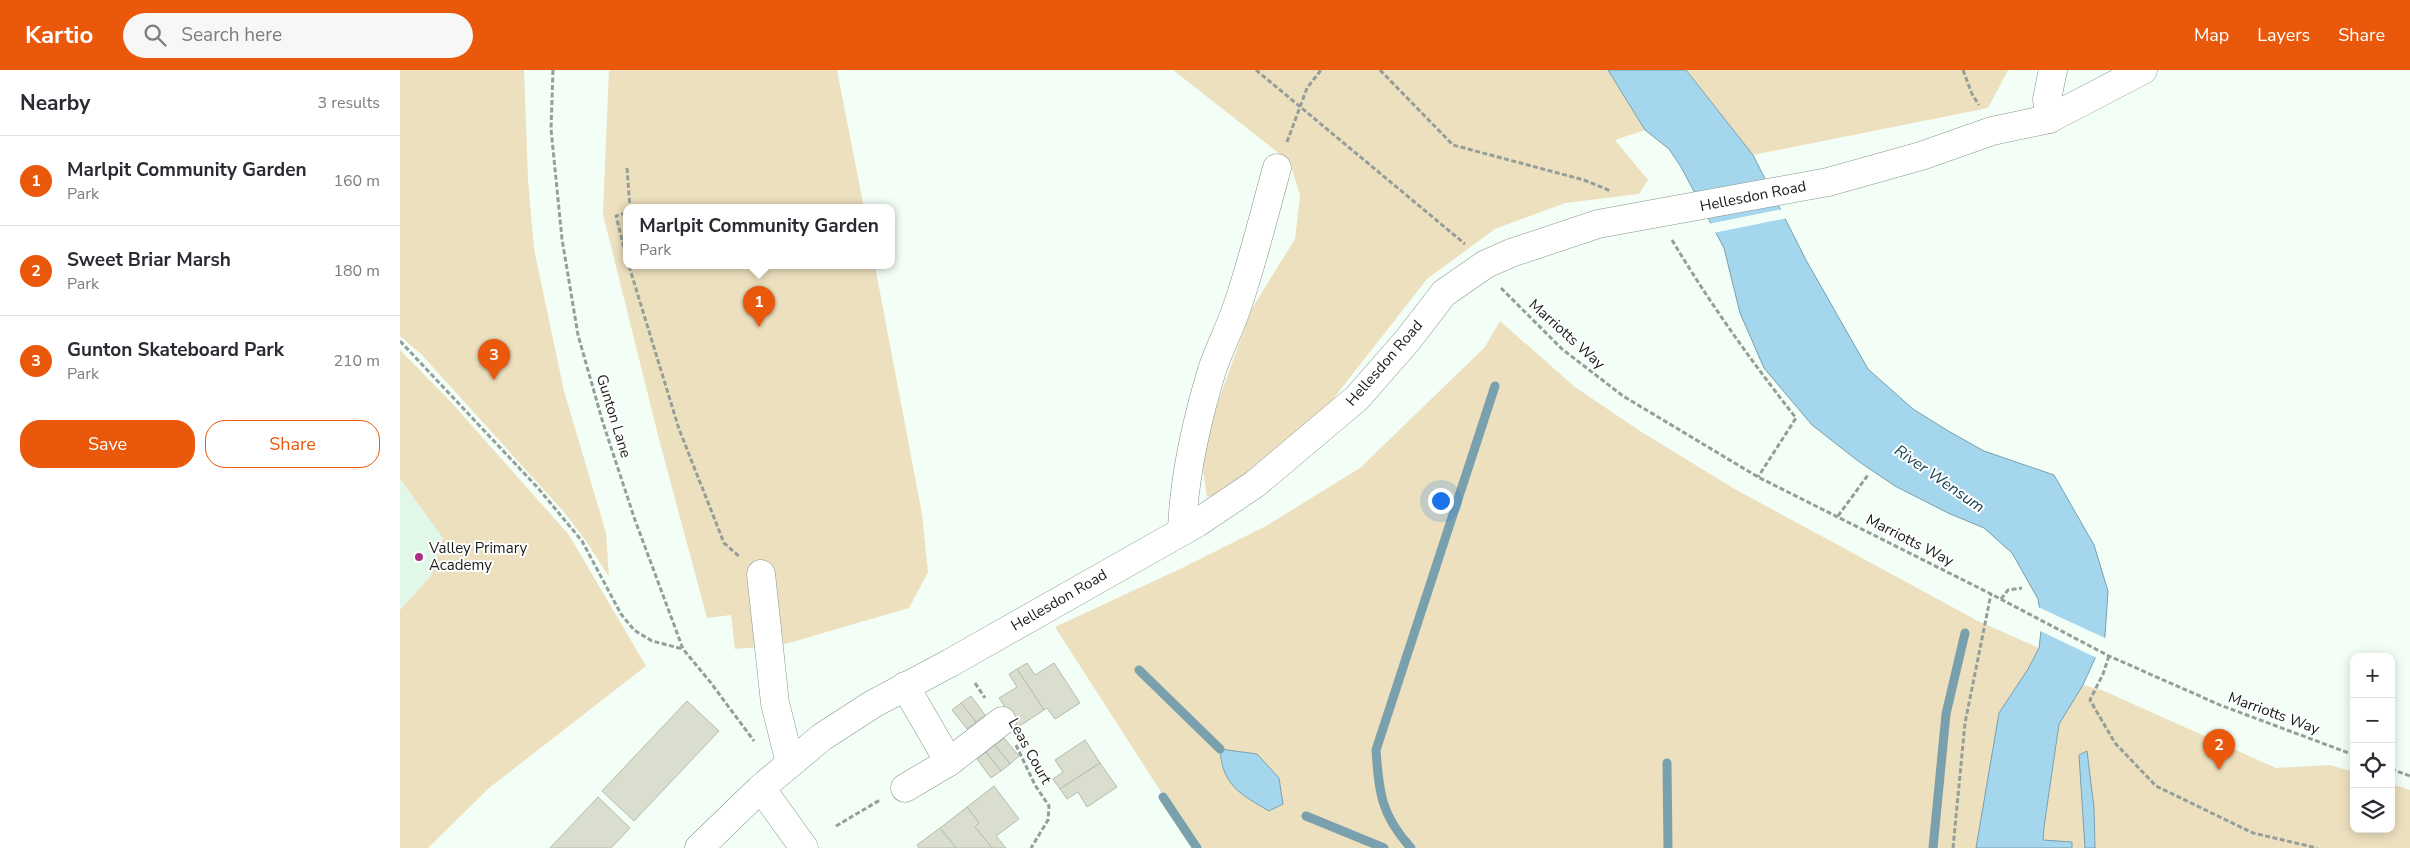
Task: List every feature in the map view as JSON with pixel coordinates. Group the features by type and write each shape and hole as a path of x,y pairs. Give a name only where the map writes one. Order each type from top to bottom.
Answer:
{"street":[{"path":"2049,119 2047,98 2053,70"},
{"name":"Hellesdon Road","path":"699,848 761,788 829,732 873,704 1197,523 1255,484 1357,398 1444,293 1493,275 1511,253 1598,224 1838,179 1921,156 1992,131 2016,128 2049,119 2143,70"},
{"path":"1182,530 1183,497 1187,466 1198,424 1213,369 1237,308 1277,168"},
{"path":"761,574 775,703 790,763"},
{"path":"905,686 950,762"},
{"path":"905,788 950,762 1002,721"},
{"path":"761,788 804,848"}],"path":[{"name":"Gunton Lane","path":"553,70 551,130 562,239 578,335 603,423 635,520 683,649 712,683 750,738"},
{"name":"Marriotts Way","path":"1256,70 1463,242 1562,349 1623,396 1758,477 2001,599 2109,656 2220,706 2350,754"},
{"path":"1277,168 1301,108 1306,88 1321,70"},
{"path":"628,168 630,204"},
{"path":"623,214 616,216 623,244"},
{"path":"630,269 679,430 724,543 761,574"},
{"path":"400,341 538,488 582,541 621,614 634,630 652,641 683,649"},
{"path":"1838,516 1868,476"},
{"path":"2001,599 2008,590 2022,588"},
{"path":"1953,848 1965,723 1991,594"},
{"path":"2109,656 2103,674 2090,700 2115,743 2156,786 2253,833 2317,848"},
{"name":"Leas Court","path":"974,682 1015,742 1035,785 1049,806 1048,820 1030,848"},
{"path":"2395,770 2410,776"},
{"path":"836,826 864,808 905,788"}],"shaded area":[{"path":"400,70 524,70 528,179 534,249 564,391 606,533 609,577 588,544 564,512 421,354 400,336"},
{"path":"609,70 837,70 863,204 623,204 623,269 876,269 922,514 928,572 909,608 782,645 735,649 731,615 707,618 659,439 603,214"},
{"path":"1173,70 1608,70 1645,130 1615,140 1648,180 1639,194 1565,203 1495,229 1427,279 1326,408 1249,473 1219,494 1207,497 1202,463 1211,422 1251,310 1295,239 1300,196 1290,162"},
{"path":"1686,70 2008,70 1988,108 1753,155"},
{"path":"1500,321 1575,387 1640,431 1733,488 1978,621 2039,648 2028,669 1999,713 1976,848 1197,848 1055,627 1182,568 1266,526 1360,468 1485,347"},
{"path":"400,350 450,401 569,535 646,666 489,788 428,848 400,848 400,610 431,576 443,538 400,479"},
{"name":"Valley Primary Academy","path":"400,479 443,537 431,576 400,610"},
{"path":"2083,685 2104,691 2276,768 2330,765 2350,771 2350,833 2395,833 2395,785 2410,790 2410,848 2095,848 2094,808 2085,848 2041,848 2059,724"}],"water":[{"name":"River Wensum","path":"1608,70 1686,70 1753,155 1806,260 1868,369 1913,409 1950,432 1984,451 2054,475 2094,545 2108,591 2105,636 2083,685 2059,724 2044,827 2043,840 2072,842 2072,848 1976,848 1999,713 2028,669 2039,648 2042,622 2038,599 2012,553 1984,528 1948,513 1895,486 1858,461 1812,425 1764,368 1740,313 1724,248 1681,167 1669,149 1645,130"},
{"path":"1220,749 1257,754 1279,778 1283,804 1269,811 1234,787 1224,771"},
{"path":"2087,751 2094,808 2095,848 2085,848 2079,755"}],"pier":[{"path":"1783,209 1788,218 1713,233 1708,224"},
{"path":"2036,606 2107,639 2099,659 2038,630"}],"building":[{"path":"1027,663 1035,675 1054,663 1080,703 1055,719 1047,708 1044,710 1017,669"},
{"path":"1017,669 1044,710 1018,727 999,698 1017,687 1009,674"},
{"path":"971,696 985,715 976,722 961,703"},
{"path":"687,701 719,731 634,821 602,791"},
{"path":"961,703 976,722 967,729 952,710"},
{"path":"1004,738 1019,756 1010,764 995,745"},
{"path":"1085,740 1100,763 1060,789 1053,779 1063,772 1055,760"},
{"path":"995,745 1010,764 1001,771 986,752"},
{"path":"986,752 1001,771 991,778 977,759"},
{"path":"1100,763 1117,787 1087,807 1078,792 1067,799 1060,789"},
{"path":"994,786 1019,819 996,836 1006,848 992,848 975,827 979,823 967,807"},
{"path":"598,797 630,828 611,848 550,848"},
{"path":"967,807 979,823 975,827 992,848 956,848 940,828"},
{"path":"940,828 956,848 919,848 917,845"}],"waterway":[{"path":"1411,848 1393,825 1383,803 1376,750 1495,386"},
{"path":"1933,848 1946,714 1965,633"},
{"path":"1139,670 1220,749"},
{"path":"1667,763 1668,848"},
{"path":"1163,797 1197,848"},
{"path":"1306,816 1384,848"}],"place":[{"name":"Marlpit Community Garden","path":"759,327"},
{"name":"Gunton Skateboard Park","path":"494,380"},
{"name":"Valley Primary Academy","path":"419,557"},
{"name":"Sweet Briar Marsh","path":"2219,770"}]}
